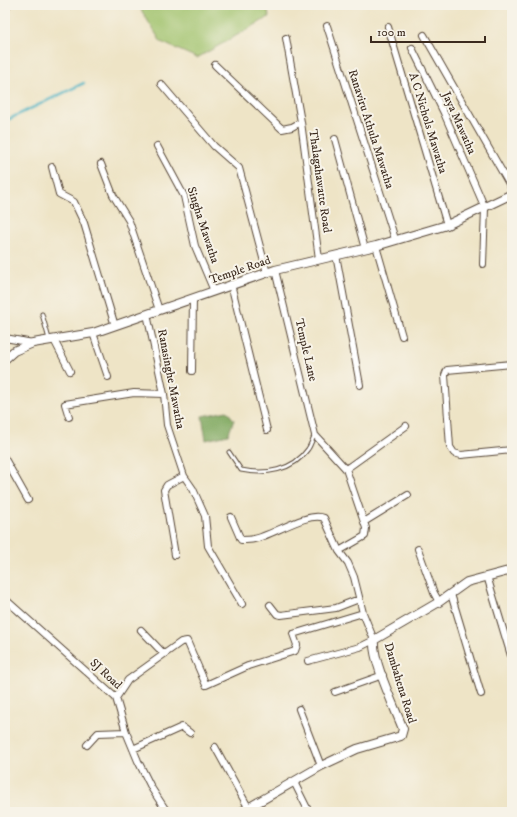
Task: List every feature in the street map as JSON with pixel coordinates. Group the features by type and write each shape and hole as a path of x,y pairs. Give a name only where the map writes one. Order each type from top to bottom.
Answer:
{"street":[{"path":"5,9 8,5"},
{"name":"Ranaviru Athula Mawatha","path":"327,26 395,239"},
{"name":"A C Nichols Mawatha","path":"388,27 447,225"},
{"path":"424,35 512,189"},
{"path":"286,38 301,122"},
{"name":"Jaya Mawatha","path":"412,48 444,113 485,208"},
{"name":"Thalagahawatte Road","path":"215,65 282,129 292,127 301,122 319,259"},
{"path":"161,84 214,146 239,168 271,271"},
{"path":"335,139 365,249"},
{"name":"Singha Mawatha","path":"157,146 184,196 196,246 214,291"},
{"path":"101,164 113,196 129,221 158,310"},
{"path":"52,167 59,194 74,202 84,223 115,326"},
{"name":"Temple Road","path":"5,359 14,352 33,343 93,333 271,271 365,249 447,225 512,194"},
{"path":"483,264 485,208"},
{"path":"376,246 402,336"},
{"path":"336,255 360,385"},
{"name":"Temple Lane","path":"271,271 314,435"},
{"path":"231,284 267,430"},
{"path":"192,371 193,298"},
{"name":"Ranasinghe Mawatha","path":"147,314 164,394 167,425 184,476 193,489 205,516 208,546 242,604"},
{"path":"93,333 108,377"},
{"path":"5,338 33,343"},
{"path":"52,341 70,371"},
{"path":"512,364 447,370 445,375 450,447 454,453 461,455 512,450"},
{"path":"69,417 65,404 134,393 164,394"},
{"path":"346,469 406,426"},
{"path":"314,435 346,469 364,522 365,536 338,551"},
{"path":"5,459 28,500"},
{"path":"175,555 164,490 167,486 184,476"},
{"path":"364,522 408,495"},
{"path":"231,517 241,540 254,539 295,523 319,516 324,518 338,551 348,564 354,577 363,613 374,640 360,647 308,661"},
{"path":"418,549 434,593 439,602"},
{"name":"Dambahena Road","path":"241,812 321,766 356,749 401,736 403,729 383,675 374,646 374,640 439,602 468,582 512,570"},
{"path":"487,576 512,659"},
{"path":"451,594 481,694"},
{"path":"270,605 277,614 281,615 336,608 359,598"},
{"name":"SJ Road","path":"5,599 116,698 126,732 133,749 152,789 167,812"},
{"path":"116,698 128,680 163,653 181,642 187,641 206,686 248,666 295,651 297,645 293,634 363,613"},
{"path":"141,630 163,653"},
{"path":"335,692 383,675"},
{"path":"299,709 321,766"},
{"path":"133,749 182,726 190,733"},
{"path":"87,745 98,733 126,732"},
{"path":"215,747 248,807"},
{"path":"294,782 309,812"}],"lane":[{"path":"42,314 52,341"},
{"path":"229,452 241,470 257,473 268,472 293,464 308,449 314,435"}],"green space":[{"path":"138,5 267,5 269,17 197,58 161,42"},
{"path":"227,411 234,420 228,435 206,440 202,416"}],"waterway":[{"path":"5,121 84,83"}]}
